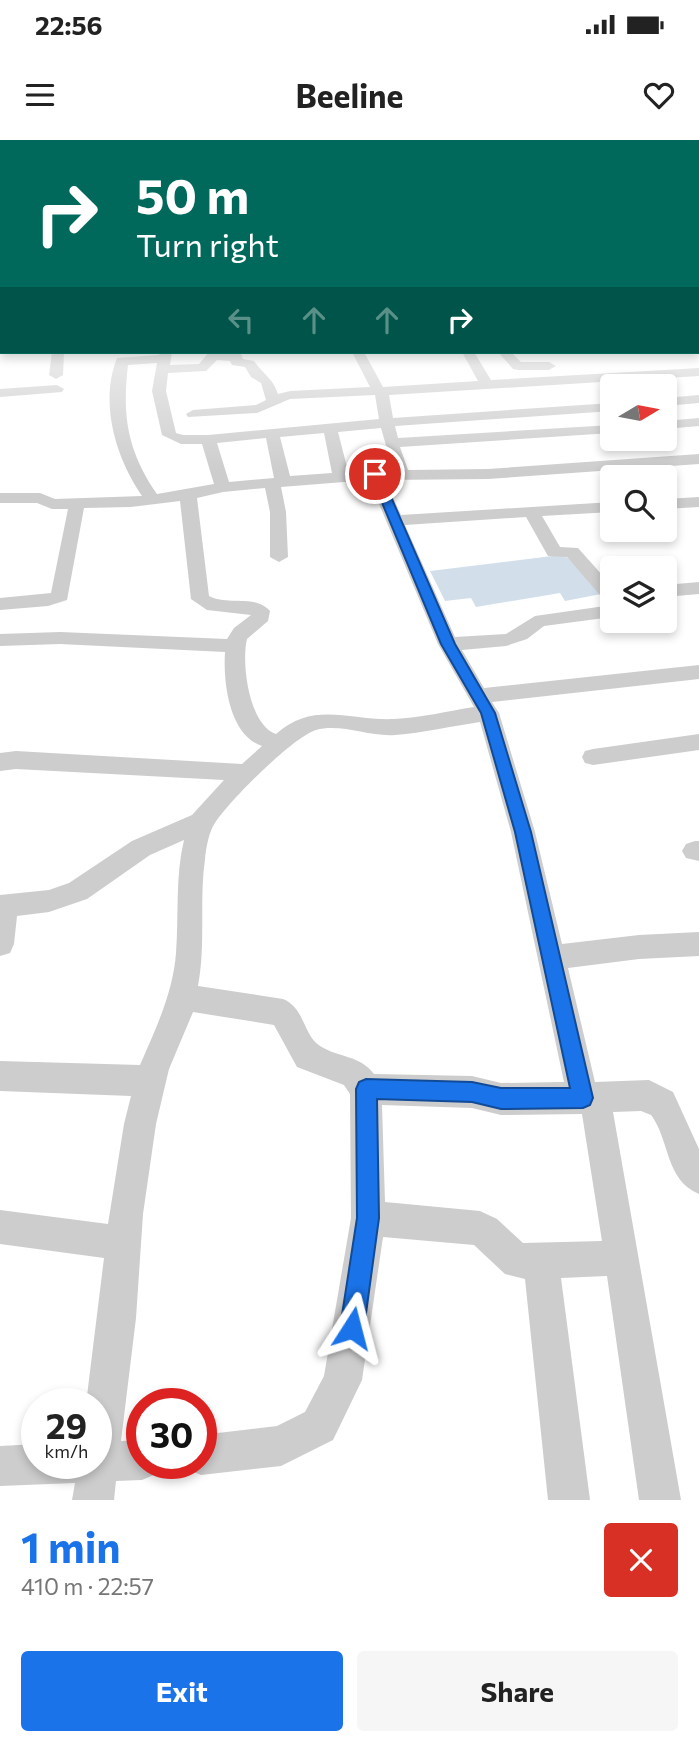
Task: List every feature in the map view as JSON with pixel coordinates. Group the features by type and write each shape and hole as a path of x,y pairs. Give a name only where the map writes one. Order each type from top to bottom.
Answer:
{"street":[{"path":"0,393 56,382 58,354"},
{"path":"153,500 137,479 120,429 117,390 122,361 164,360 201,368 207,365 214,354 236,357 237,362 249,365 267,381 273,400"},
{"path":"359,354 382,395 391,443 402,474"},
{"path":"469,354 482,373 486,385"},
{"path":"506,354 518,366 566,365"},
{"path":"164,360 159,391 169,435 181,440 272,433 379,390 699,372"},
{"path":"193,414 267,407 279,396 315,415 388,424 462,416 600,408"},
{"path":"677,401 699,400"},
{"path":"315,415 341,477"},
{"path":"677,424 699,422"},
{"path":"391,443 600,430"},
{"path":"272,433 277,482 279,557"},
{"path":"208,439 223,487"},
{"path":"0,498 40,498 52,504 153,500 223,487 375,474 488,474 699,459"},
{"path":"375,474 448,644 483,704 523,832 551,958 589,1098 622,1258 660,1500"},
{"path":"188,495 200,599 209,606 252,607 260,611 261,617 237,637 234,646 240,695 247,723 257,735 280,743"},
{"path":"41,638 55,599 62,592 77,503"},
{"path":"677,504 697,505"},
{"path":"396,520 600,508"},
{"path":"531,511 554,552 572,552 600,584"},
{"path":"677,591 699,588"},
{"path":"0,604 55,599"},
{"path":"448,644 509,639 520,635 532,623 600,613"},
{"path":"0,640 41,638 234,646"},
{"path":"96,1482 140,1124 151,1081 179,1011 190,956 192,859 201,822 223,795 293,731 322,721 396,727 483,704 699,672"},
{"path":"593,757 699,742"},
{"path":"0,762 16,760 248,774"},
{"path":"0,944 3,906 49,901 78,891 141,848 201,822"},
{"path":"551,958 639,947 699,944"},
{"path":"181,997 283,1013 308,1056 355,1074 366,1089 368,1218 344,1380 319,1426 281,1446 217,1453"},
{"path":"0,1076 151,1081"},
{"path":"366,1089 472,1092 501,1098 647,1096 659,1100 668,1110 678,1143 699,1177"},
{"path":"368,1218 480,1228 518,1261 622,1258"},
{"path":"0,1227 38,1230 124,1244"},
{"path":"541,1261 569,1500"},
{"path":"0,1466 96,1482 126,1468"}],"shaded area":[{"path":"560,555 568,558 600,594 565,601 560,593 476,607 471,598 445,601 430,571"}],"route":[{"path":"352,1328 368,1218 366,1089 472,1092 501,1098 583,1098 523,832 488,713 448,644 375,474"}]}
